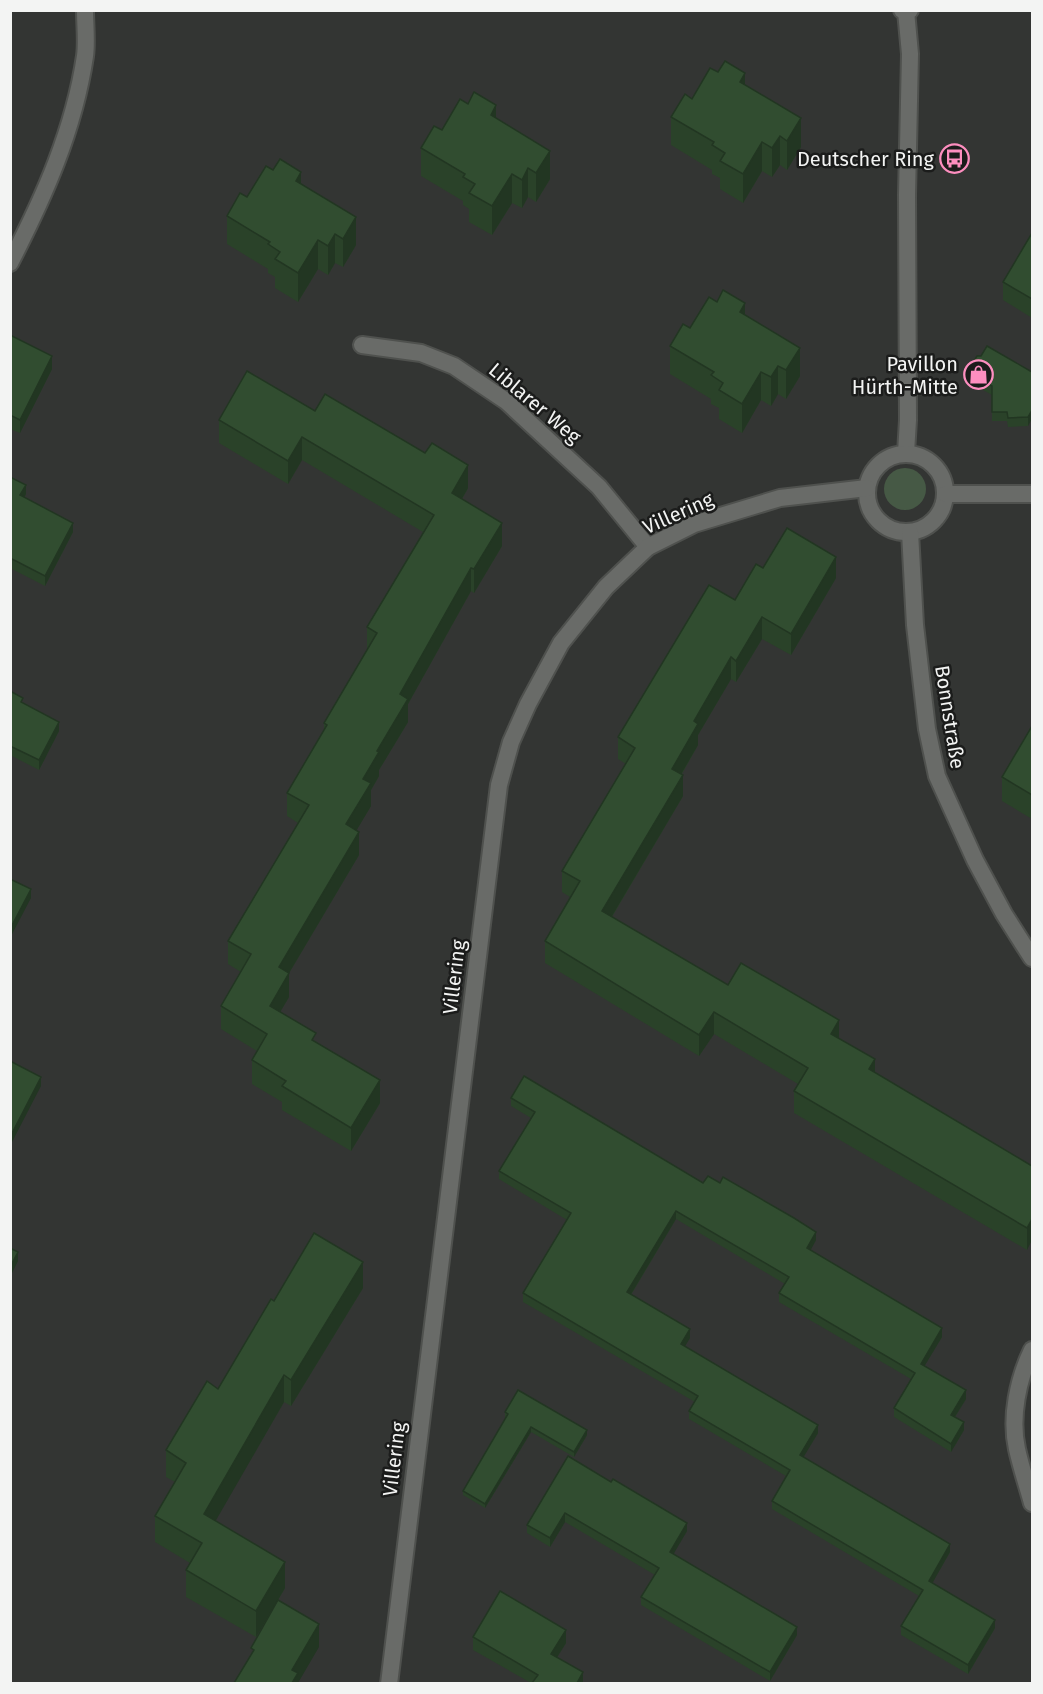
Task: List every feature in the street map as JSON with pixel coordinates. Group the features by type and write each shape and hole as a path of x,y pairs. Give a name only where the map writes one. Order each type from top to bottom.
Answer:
{"street":[{"path":"10,263 54,171 70,129 85,55 85,10"},
{"path":"906,11 910,54 906,453"},
{"name":"Liblarer Weg","path":"362,345 421,353 454,366 506,401 599,487 648,547"},
{"path":"906,453 920,456 933,464 942,476 946,494 942,509 932,522 922,529 910,532 893,530 878,520 869,506 867,488 871,475 879,464 892,456 906,453"},
{"name":"Villering","path":"389,1683 499,785 511,742 528,704 561,643 606,587 648,547 694,524 780,498 867,488"},
{"path":"946,494 1032,494"},
{"name":"Bonnstraße","path":"910,532 915,625 927,729 937,776 975,860 1004,914 1032,958"},
{"path":"1032,1350 1025,1365 1015,1405 1016,1447 1032,1503"}],"green space":[{"path":"905,468 913,469 920,474 925,481 925,497 920,504 913,509 905,510 897,509 890,504 885,497 884,489 885,481 890,474 897,469"}],"building":[{"path":"725,61 745,73 740,82 801,118 787,141 780,136 772,148 762,142 743,174 720,161 725,153 712,145 714,142 671,117 685,94 692,99 710,68 718,72"},
{"path":"474,92 496,105 491,115 550,151 536,173 528,168 522,180 512,174 492,206 469,193 475,184 463,177 465,174 421,148 434,126 442,130 460,99 468,104"},
{"path":"280,159 301,172 296,181 356,217 343,239 335,234 328,246 318,240 298,273 275,259 280,252 268,244 270,242 227,216 240,193 247,197 266,166 273,170"},
{"path":"1032,233 1032,299 1003,282"},
{"path":"723,290 745,303 740,312 800,348 786,370 778,366 771,377 761,372 742,404 719,390 723,383 711,375 714,372 670,346 683,324 690,328 709,297 717,302"},
{"path":"10,335 52,356 20,420 10,415"},
{"path":"987,346 1032,372 1032,410 1028,417 1008,418 1007,412 992,412 992,386 967,372 977,356 981,356"},
{"path":"247,371 315,411 325,394 425,453 432,443 468,465 452,493 502,523 474,569 471,568 400,694 408,699 363,779 371,783 346,824 359,832 279,967 289,973 270,1006 316,1033 312,1040 380,1080 351,1128 282,1086 286,1081 252,1060 267,1034 221,1006 251,954 228,941 309,805 287,793 327,725 324,723 377,633 367,627 434,515 302,437 288,461 219,420"},
{"path":"10,477 26,485 20,495 73,523 45,576 10,558"},
{"path":"787,528 836,557 791,634 762,617 736,661 731,657 694,721 698,724 672,769 683,775 602,911 728,985 741,963 839,1020 831,1034 875,1059 869,1069 1032,1166 1032,1219 1027,1228 794,1091 808,1068 714,1012 699,1035 545,941 580,881 562,871 635,748 618,737 709,585 735,600 756,564 763,568"},
{"path":"10,691 23,698 21,702 59,722 39,760 10,746"},
{"path":"1032,726 1032,795 1002,777"},
{"path":"10,879 31,889 10,929"},
{"path":"10,1061 41,1077 10,1137"},
{"path":"524,1076 703,1183 708,1176 720,1183 723,1177 794,1218 816,1232 807,1248 942,1328 921,1364 966,1390 951,1415 964,1422 951,1444 894,1408 915,1373 779,1293 789,1277 676,1211 627,1292 690,1329 681,1344 818,1425 800,1455 950,1544 929,1581 995,1620 968,1665 901,1626 923,1590 772,1501 790,1470 689,1411 698,1396 523,1293 571,1213 499,1171 535,1112 511,1098"},
{"path":"314,1233 363,1262 291,1380 284,1375 204,1514 285,1562 256,1611 186,1570 202,1543 155,1516 186,1463 166,1450 207,1381 218,1389 271,1299 274,1301"},
{"path":"10,1248 18,1252 10,1267"},
{"path":"518,1390 587,1430 574,1452 531,1427 485,1504 463,1491 508,1414 505,1412"},
{"path":"568,1456 611,1482 613,1479 687,1523 670,1552 797,1627 770,1672 641,1597 659,1568 565,1513 550,1538 527,1525"},
{"path":"500,1591 566,1630 551,1654 583,1672 577,1683 532,1683 538,1675 473,1637"},
{"path":"278,1600 319,1624 292,1670 298,1673 292,1683 234,1683 254,1650 251,1648"}],"place":[{"name":"Deutscher Ring","path":"955,159"},
{"name":"Pavillon Hürth-Mitte","path":"979,375"}]}
